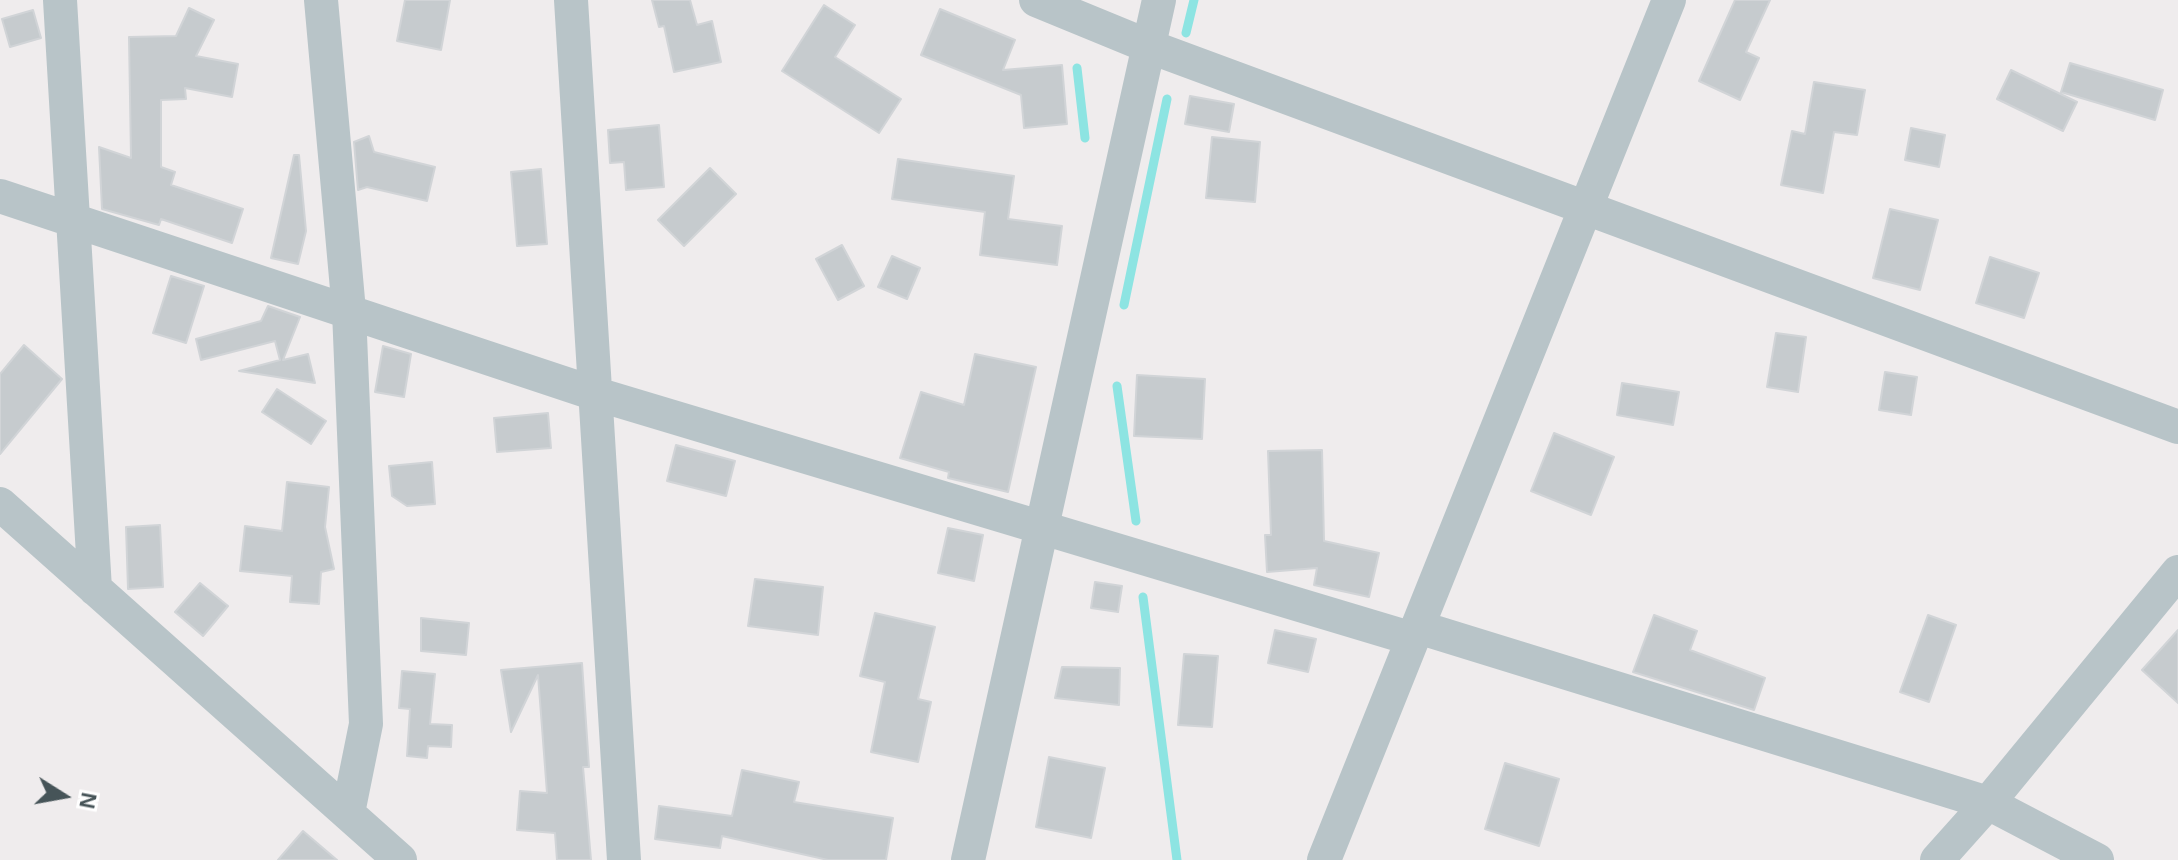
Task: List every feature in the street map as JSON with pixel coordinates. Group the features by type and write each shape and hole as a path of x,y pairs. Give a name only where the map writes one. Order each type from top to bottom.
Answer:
{"street":[{"path":"60,0 95,589"},
{"path":"321,0 349,311 366,724 348,813"},
{"path":"571,0 624,860"},
{"path":"1036,0 1148,46 2178,427"},
{"path":"968,860 1159,0"},
{"path":"1324,860 1669,0"},
{"path":"0,196 593,393 1988,803 2097,860"},
{"path":"0,504 400,860"},
{"path":"1937,860 1988,803 2178,572"}],"building":[{"path":"405,0 450,0 441,50 397,41"},
{"path":"652,0 690,0 697,25 712,21 721,62 674,72 664,26 659,27"},
{"path":"1735,0 1770,0 1746,52 1759,58 1740,100 1699,81"},
{"path":"824,5 855,25 835,57 901,99 879,133 782,71"},
{"path":"189,8 214,20 196,56 238,64 232,97 185,88 186,99 161,100 161,167 175,172 171,185 243,209 232,243 161,219 159,225 102,209 99,147 131,158 129,37 176,36"},
{"path":"940,9 1015,40 1003,70 1062,65 1067,124 1024,128 1021,95 921,55"},
{"path":"33,10 41,38 10,47 2,19"},
{"path":"2070,63 2163,90 2155,120 2061,92"},
{"path":"2011,70 2077,102 2063,131 1997,99"},
{"path":"1814,82 1865,90 1857,135 1834,132 1823,193 1781,185 1792,131 1805,134"},
{"path":"1190,96 1234,104 1229,132 1185,124"},
{"path":"659,125 664,187 626,190 624,162 610,163 608,130"},
{"path":"1911,128 1945,135 1939,167 1905,160"},
{"path":"369,136 374,152 435,167 427,201 367,187 358,190 354,142"},
{"path":"1212,137 1260,142 1255,202 1206,198"},
{"path":"294,155 299,155 306,231 298,264 271,258"},
{"path":"898,159 1014,176 1008,219 1062,226 1057,265 980,255 985,212 892,199"},
{"path":"710,168 736,194 684,246 658,220"},
{"path":"541,169 547,244 517,246 511,172"},
{"path":"1890,209 1938,220 1920,290 1873,278"},
{"path":"842,245 864,286 838,300 816,259"},
{"path":"892,256 920,268 907,299 878,287"},
{"path":"1990,257 2039,273 2024,318 1976,303"},
{"path":"171,276 204,286 186,343 153,333"},
{"path":"268,306 300,317 283,360 308,354 315,383 239,371 280,360 275,341 201,360 196,339 261,321"},
{"path":"1776,333 1806,337 1798,392 1767,387"},
{"path":"24,345 62,379 0,454 0,374"},
{"path":"383,346 411,354 404,397 375,392"},
{"path":"975,354 1036,367 1008,492 948,478 949,472 900,458 921,392 964,405"},
{"path":"1885,372 1917,377 1911,415 1879,410"},
{"path":"1137,375 1205,379 1202,439 1134,436"},
{"path":"1622,383 1679,392 1673,425 1617,415"},
{"path":"277,389 326,421 311,444 262,412"},
{"path":"548,413 551,448 497,452 494,418"},
{"path":"1554,433 1614,457 1591,515 1531,491"},
{"path":"676,445 735,461 726,496 667,481"},
{"path":"1322,450 1324,541 1379,553 1369,597 1314,585 1317,568 1267,572 1265,535 1271,535 1268,451"},
{"path":"432,462 435,504 407,506 392,496 389,466"},
{"path":"287,482 329,487 325,527 334,569 321,572 319,604 290,602 292,576 240,571 245,526 282,531"},
{"path":"160,525 163,587 128,589 126,527"},
{"path":"948,528 983,535 974,581 938,573"},
{"path":"755,579 823,587 818,635 748,626"},
{"path":"1095,582 1122,586 1118,612 1091,608"},
{"path":"200,583 228,606 203,636 175,612"},
{"path":"875,613 935,627 918,699 931,702 918,762 871,752 885,682 860,676"},
{"path":"1654,615 1697,631 1690,650 1765,678 1754,710 1633,672"},
{"path":"1928,615 1956,625 1929,702 1900,692"},
{"path":"421,618 469,623 466,655 421,651"},
{"path":"1275,630 1316,639 1308,672 1268,663"},
{"path":"2178,630 2178,703 2142,670"},
{"path":"1184,654 1218,656 1212,727 1178,725"},
{"path":"582,663 589,767 583,767 591,860 557,860 555,833 517,830 520,791 547,793 538,675 511,732 501,670"},
{"path":"1062,667 1120,668 1119,705 1055,698"},
{"path":"402,671 435,674 430,724 452,725 451,747 428,746 427,758 407,756 410,709 399,708"},
{"path":"1049,757 1105,768 1091,838 1036,827"},
{"path":"1505,763 1559,779 1539,846 1485,829"},
{"path":"742,770 799,782 794,802 893,818 886,860 828,860 722,836 720,848 655,839 659,806 732,816"},
{"path":"303,831 337,860 278,860"}],"waterway":[{"path":"1186,33 1194,0"},
{"path":"1077,68 1085,138"},
{"path":"1124,305 1167,99"},
{"path":"1117,386 1136,521"},
{"path":"1143,597 1177,860"}]}
